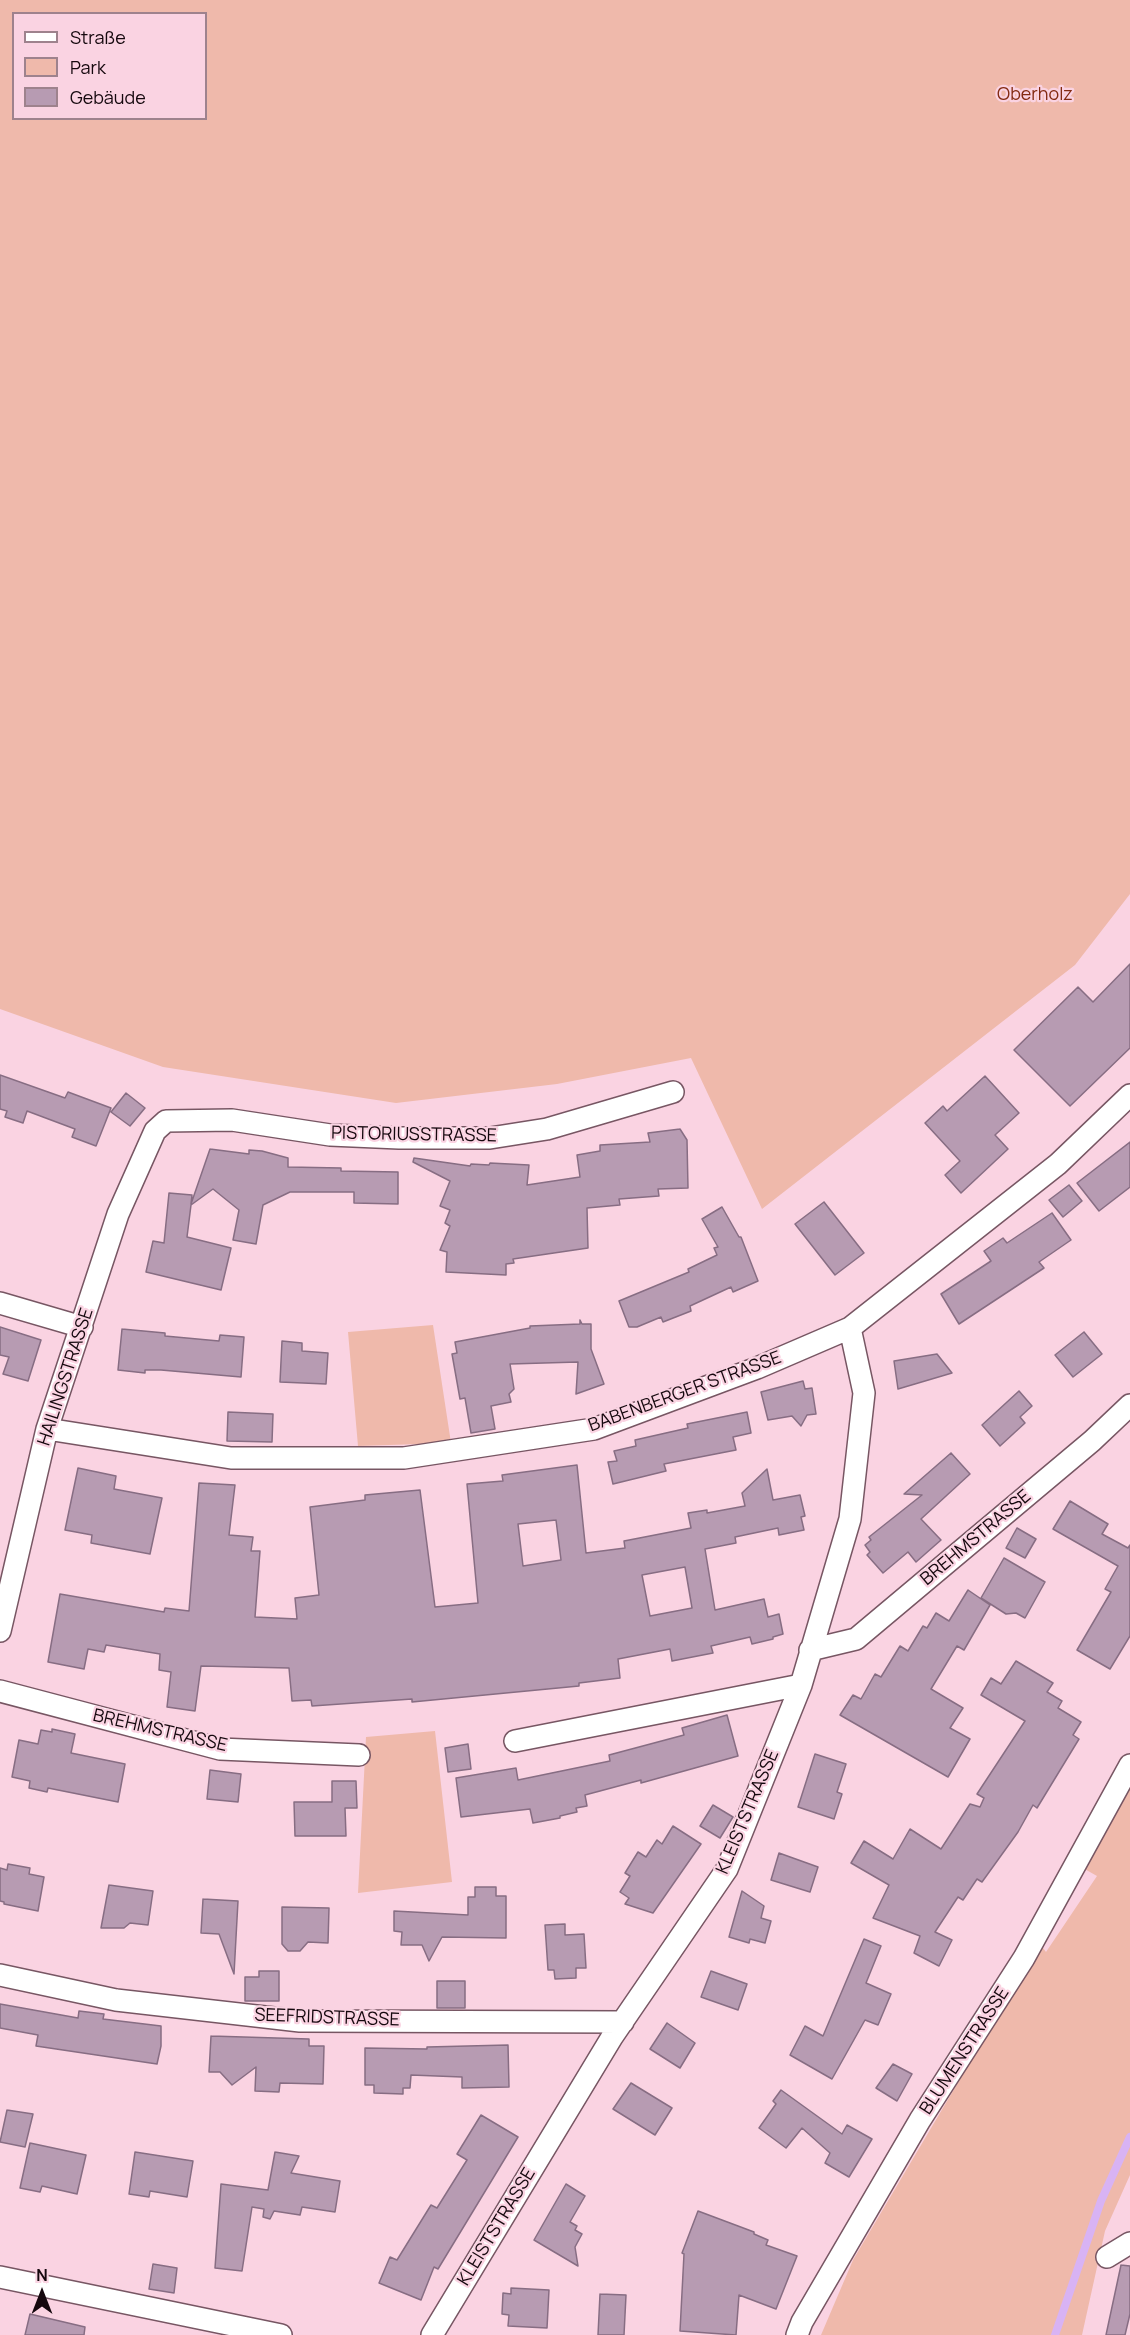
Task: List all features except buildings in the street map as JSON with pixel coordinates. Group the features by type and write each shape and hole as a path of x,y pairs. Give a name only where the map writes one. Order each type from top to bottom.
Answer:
{"street":[{"name":"PISTORIUSSTRASSE","path":"155,1131 166,1121 192,1119 232,1120 330,1135 490,1138 547,1130 673,1092"},
{"name":"BABENBERGER STRASSE","path":"47,1428 231,1458 404,1458 594,1428 757,1368 850,1328 1058,1164 1130,1095"},
{"name":"HAILINGSTRASSE","path":"0,1631 47,1428 118,1214 155,1131"},
{"path":"0,1303 82,1327"},
{"name":"KLEISTSTRASSE","path":"432,2335 622,2022 727,1869 801,1685 850,1519 864,1393 850,1328"},
{"name":"BREHMSTRASSE","path":"810,1650 855,1639 1092,1441 1130,1405"},
{"path":"515,1741 801,1685"},
{"name":"BREHMSTRASSE","path":"0,1691 220,1749 359,1755"},
{"name":"BLUMENSTRASSE","path":"797,2335 801,2322 896,2161 1024,1958 1130,1765"},
{"name":"SEEFRIDSTRASSE","path":"0,1975 116,2000 300,2021 622,2022"},
{"path":"1107,2257 1130,2243"},
{"path":"0,2277 281,2335"}],"green space":[{"name":"Oberholz","path":"0,0 1130,0 1130,894 1075,965 762,1209 691,1058 557,1084 396,1103 163,1067 0,1009"},
{"path":"433,1325 451,1443 358,1446 348,1332"},
{"path":"435,1731 452,1882 358,1893 366,1737"},
{"path":"1130,1779 1130,2175 1105,2231 1082,2335 821,2335 853,2260 1040,1944 1046,1952 1097,1876 1081,1867"}],"waterway":[{"path":"1055,2335 1101,2201 1130,2137"}]}
